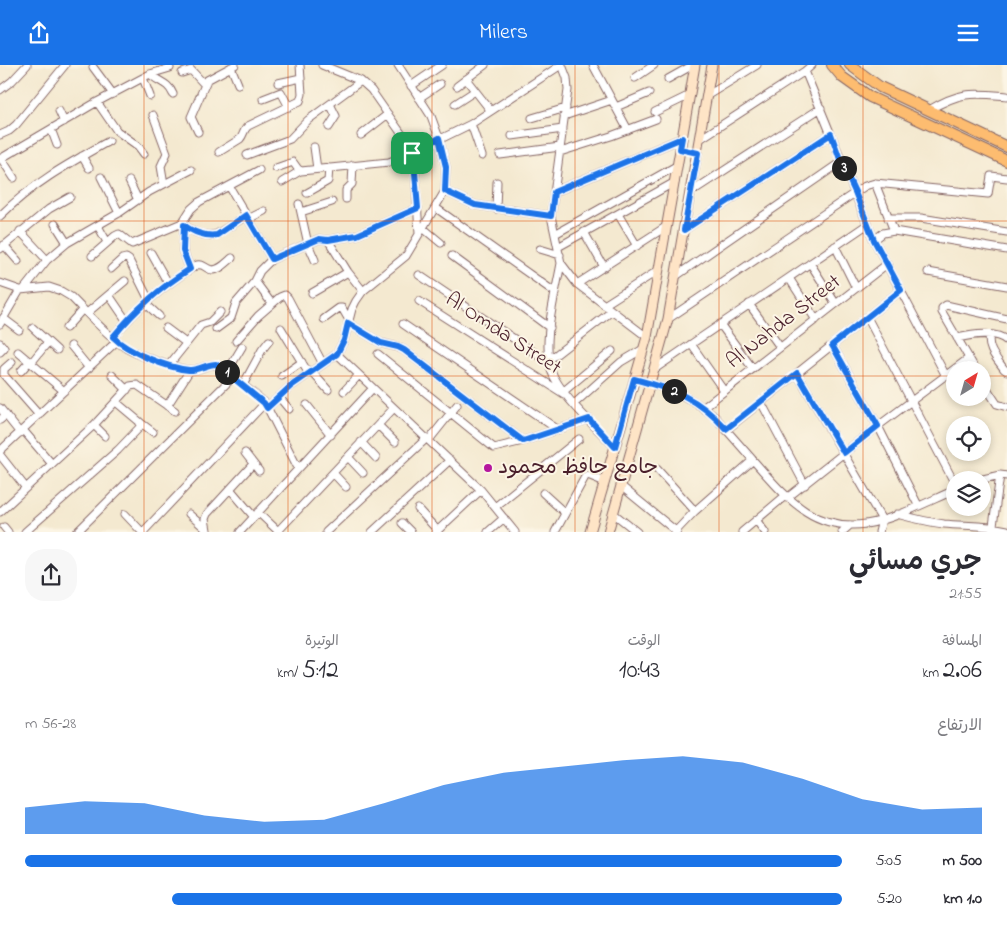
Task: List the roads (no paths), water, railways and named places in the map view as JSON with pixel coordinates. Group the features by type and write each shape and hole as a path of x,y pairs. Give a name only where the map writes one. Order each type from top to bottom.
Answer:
{"main road":[{"path":"590,532 647,337 694,65"},
{"path":"608,532 656,368 668,319 712,65"},
{"path":"832,65 842,77 870,97 1007,161"},
{"path":"850,65 880,87 1007,147"},
{"path":"680,149 698,153"}],"street":[{"path":"0,90 12,81 26,65"},
{"path":"0,135 16,125 65,65"},
{"path":"219,151 243,137 244,129 248,126 298,103 302,99 300,65"},
{"path":"322,65 361,81 371,90 408,143 414,161 421,231"},
{"path":"125,514 143,532 266,405 337,354 344,340 356,301 363,291 406,256 436,209 445,191 446,167 439,138 431,117 398,65"},
{"path":"411,86 442,65"},
{"path":"457,86 484,65"},
{"path":"282,182 300,171 389,161 412,153 471,123 559,65 567,78 568,90 551,216 560,259 548,344 549,361 554,376 566,394 615,447"},
{"path":"593,65 628,130"},
{"path":"635,78 654,65"},
{"path":"668,79 694,65"},
{"path":"708,95 757,65"},
{"path":"700,139 812,65"},
{"path":"198,132 191,117 204,84 211,76 233,66 238,84"},
{"path":"93,67 113,94"},
{"path":"14,178 1,159 97,102 147,76 170,68"},
{"path":"182,73 191,70 204,84"},
{"path":"742,532 878,426 946,376 874,240 805,71"},
{"path":"147,76 167,84 173,93"},
{"path":"147,76 150,96"},
{"path":"278,83 301,77"},
{"path":"466,79 490,111"},
{"path":"247,155 290,139 302,125 361,81"},
{"path":"419,98 440,84"},
{"path":"455,104 476,91"},
{"path":"263,99 281,92 289,107"},
{"path":"616,107 649,93"},
{"path":"929,110 945,100 961,94 1007,96"},
{"path":"500,155 560,149 628,130 690,95"},
{"path":"564,116 612,100"},
{"path":"97,102 117,131 138,146 144,154"},
{"path":"329,127 336,116 330,104"},
{"path":"532,118 566,108"},
{"path":"691,192 821,108"},
{"path":"59,111 64,122"},
{"path":"153,115 167,153 161,166 164,184"},
{"path":"361,135 388,115"},
{"path":"471,123 482,156"},
{"path":"51,129 57,145"},
{"path":"512,136 563,129"},
{"path":"684,230 831,134"},
{"path":"554,192 682,138"},
{"path":"0,216 16,200 49,174 108,141"},
{"path":"314,147 317,169"},
{"path":"82,156 89,168"},
{"path":"276,168 294,162 300,171"},
{"path":"676,276 841,162"},
{"path":"346,199 346,191 352,184 353,165"},
{"path":"555,234 678,165"},
{"path":"307,193 328,181 329,168"},
{"path":"19,330 2,321 22,289 47,260 68,243 190,170"},
{"path":"190,269 183,251 183,224 191,209 199,202 259,170"},
{"path":"668,319 865,186 875,183 988,194 990,191 990,176 1007,178"},
{"path":"101,177 119,213"},
{"path":"129,181 138,200"},
{"path":"496,209 498,182"},
{"path":"558,247 675,182"},
{"path":"875,183 894,231"},
{"path":"229,186 272,259"},
{"path":"445,191 464,201 496,209 551,216"},
{"path":"18,261 2,247 49,209 70,197"},
{"path":"315,260 308,244 300,208 332,202"},
{"path":"216,329 231,318 236,303 255,281 260,271 272,259 319,239 328,240 357,235 418,208"},
{"path":"436,209 556,293"},
{"path":"183,224 196,233 213,236 247,217 264,211"},
{"path":"618,213 637,246"},
{"path":"888,218 921,218 1007,232"},
{"path":"55,224 68,243"},
{"path":"92,256 119,235 132,244 183,224"},
{"path":"656,368 868,224"},
{"path":"98,226 107,243"},
{"path":"577,284 667,226"},
{"path":"20,231 47,260"},
{"path":"421,231 441,243"},
{"path":"874,240 883,233 894,231 1007,250"},
{"path":"584,232 604,267"},
{"path":"328,240 348,272 363,291"},
{"path":"835,247 856,288"},
{"path":"540,249 560,259 577,284 647,337"},
{"path":"151,253 168,283"},
{"path":"452,256 550,328"},
{"path":"111,269 122,259 126,258 129,260 147,302 159,316"},
{"path":"0,451 89,368 115,339 126,320 168,283 197,265 202,264 210,270 217,269 232,258"},
{"path":"810,263 836,304"},
{"name":"Al Nahda Street","path":"704,407 887,264"},
{"path":"604,305 660,270"},
{"path":"312,293 348,272"},
{"path":"928,272 1007,286"},
{"path":"419,275 549,361"},
{"path":"789,278 816,320"},
{"path":"66,328 125,281"},
{"path":"255,281 272,303"},
{"path":"0,283 22,289 49,287 55,289 71,297 126,348 169,365 190,370 209,364 216,364 227,371 266,405 298,469"},
{"path":"726,429 901,290"},
{"path":"109,295 126,320"},
{"path":"236,341 258,316 272,303 285,295 323,364"},
{"name":"Al Omda Street","path":"419,301 566,394"},
{"path":"750,304 780,347"},
{"path":"971,361 941,311 942,307 946,305 1007,319"},
{"path":"324,319 339,308 342,308 349,321 381,343 404,350 523,441"},
{"path":"549,361 612,311"},
{"path":"169,365 201,325 210,322 220,312"},
{"path":"867,317 948,471"},
{"path":"404,323 557,429"},
{"path":"720,324 753,369"},
{"path":"33,328 57,350"},
{"path":"166,328 186,343"},
{"path":"281,328 302,362 328,391"},
{"path":"957,338 979,334 1003,338 1007,341"},
{"path":"990,335 991,349 1007,371"},
{"path":"243,385 269,341"},
{"path":"21,371 48,342"},
{"path":"0,343 4,348 0,352"},
{"path":"691,344 724,391"},
{"path":"832,345 878,426 918,505"},
{"path":"71,346 89,368"},
{"path":"227,371 242,347"},
{"path":"574,404 621,361 643,349"},
{"path":"566,394 612,351"},
{"path":"18,352 30,363 67,389 76,393"},
{"path":"337,354 481,490 512,531"},
{"path":"378,354 494,448 523,441 589,419"},
{"path":"965,361 969,358"},
{"path":"12,362 4,369 4,375 39,415"},
{"path":"282,375 302,362"},
{"path":"167,406 190,370"},
{"path":"797,373 882,520 878,532"},
{"path":"112,375 127,389"},
{"path":"344,391 359,375"},
{"path":"77,532 233,377"},
{"path":"634,379 679,393 704,407 786,497 802,510 817,518 833,523 867,524 882,520 946,494"},
{"path":"0,499 3,509 94,425 127,389 133,385 137,385 175,411"},
{"path":"240,532 373,388"},
{"path":"991,395 997,405 1007,407"},
{"path":"279,397 289,409"},
{"path":"116,402 153,432"},
{"path":"761,402 804,485"},
{"path":"307,405 331,435"},
{"path":"326,532 428,439 457,405"},
{"path":"0,408 3,418 21,431 52,464"},
{"path":"231,490 256,514 279,531 394,408"},
{"path":"25,532 118,450 139,428 141,423"},
{"path":"94,425 105,436"},
{"path":"378,425 395,442"},
{"path":"495,507 579,439"},
{"path":"362,442 376,458"},
{"path":"245,453 259,471"},
{"path":"0,455 3,464 26,488"},
{"path":"348,457 363,473"},
{"path":"372,532 450,460"},
{"path":"621,486 676,532 695,511 753,460"},
{"path":"206,531 205,519 207,514 253,464"},
{"path":"657,469 695,511"},
{"path":"333,473 346,487"},
{"path":"554,532 588,475 605,482"},
{"path":"991,478 1004,476 993,527"},
{"path":"418,509 437,531 481,490"},
{"path":"543,493 565,513"},
{"path":"613,513 638,532"},
{"path":"189,514 206,531"},
{"path":"897,514 944,524 983,529 993,527 1007,530"},
{"path":"488,532 504,518"},
{"path":"756,520 765,532"},
{"path":"402,523 410,532"},
{"path":"842,532 850,525"}],"place":[{"name":"جامع حافظ محمود","path":"488,468"}]}
